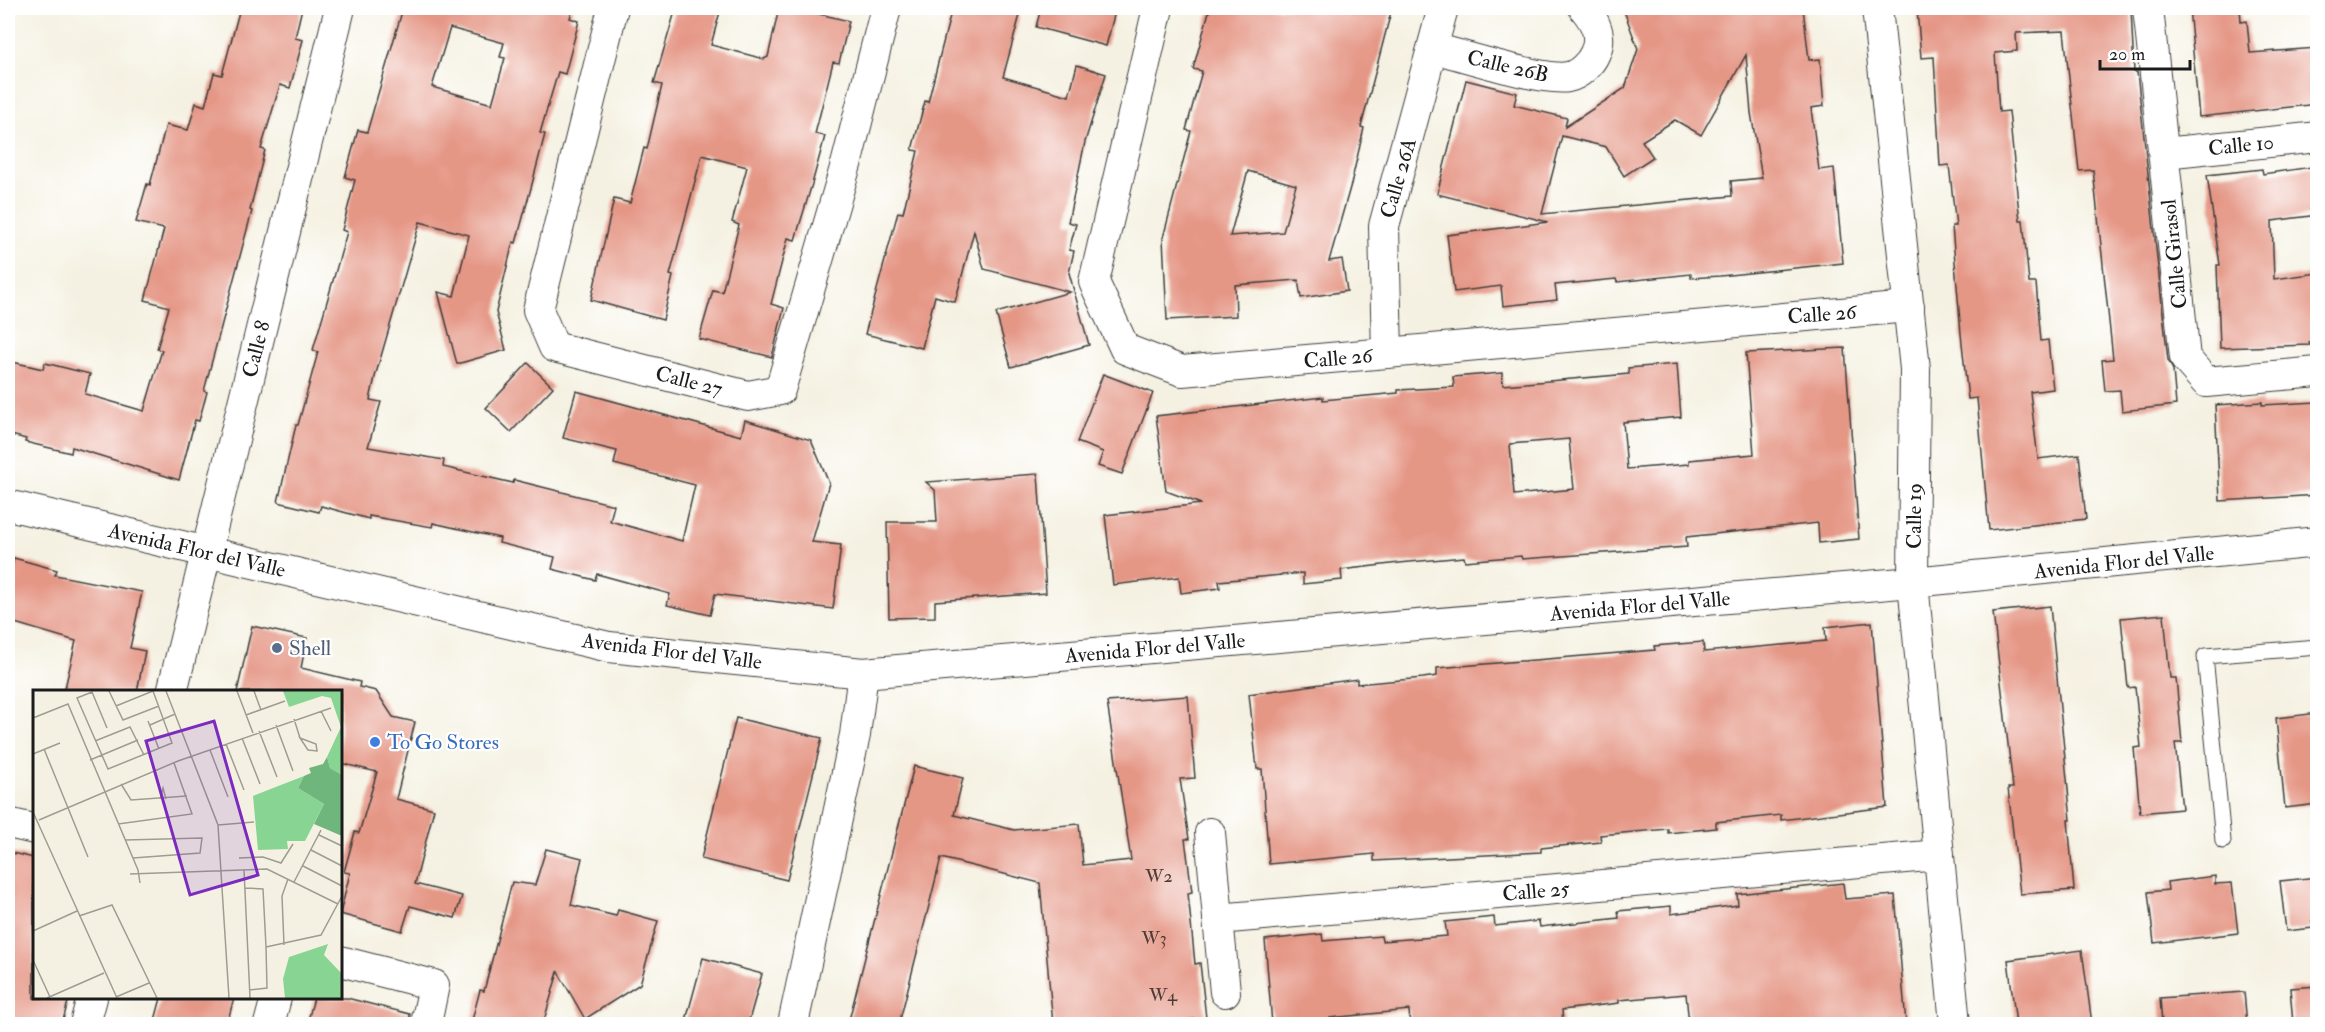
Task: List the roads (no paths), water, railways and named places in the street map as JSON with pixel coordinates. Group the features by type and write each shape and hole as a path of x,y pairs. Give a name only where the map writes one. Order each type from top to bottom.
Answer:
{"street":[{"name":"Calle 8","path":"172,690 340,8"},
{"name":"Calle 27","path":"613,8 538,310 554,347 748,396 780,390 848,161 886,8"},
{"name":"Calle 26","path":"1158,8 1094,282 1125,349 1182,371 1909,307"},
{"name":"Calle 26A","path":"1387,353 1384,226 1443,8"},
{"name":"Calle 26B","path":"1433,48 1550,77 1570,77 1588,65 1596,51 1598,27 1584,8"},
{"name":"Calle 19","path":"1877,8 1915,369 1913,582 1955,1024"},
{"name":"Calle Girasol","path":"2148,8 2185,358 2206,382 2318,372"},
{"name":"Calle 10","path":"2164,153 2318,137"},
{"name":"Avenida Flor del Valle","path":"8,505 609,647 863,673 1913,582 2318,542"},
{"path":"793,1024 855,735 863,673"},
{"path":"8,823 33,829"},
{"path":"1210,833 1225,992"},
{"name":"Calle 25","path":"1218,919 1939,855"},
{"path":"342,962 434,985 426,1024"},
{"path":"85,1024 92,999"},
{"path":"269,1024 276,999"}],"lane":[{"path":"2223,841 2205,656 2318,647"}],"place":[{"name":"Shell","path":"277,648"},
{"name":"To Go Stores","path":"375,742"}]}
